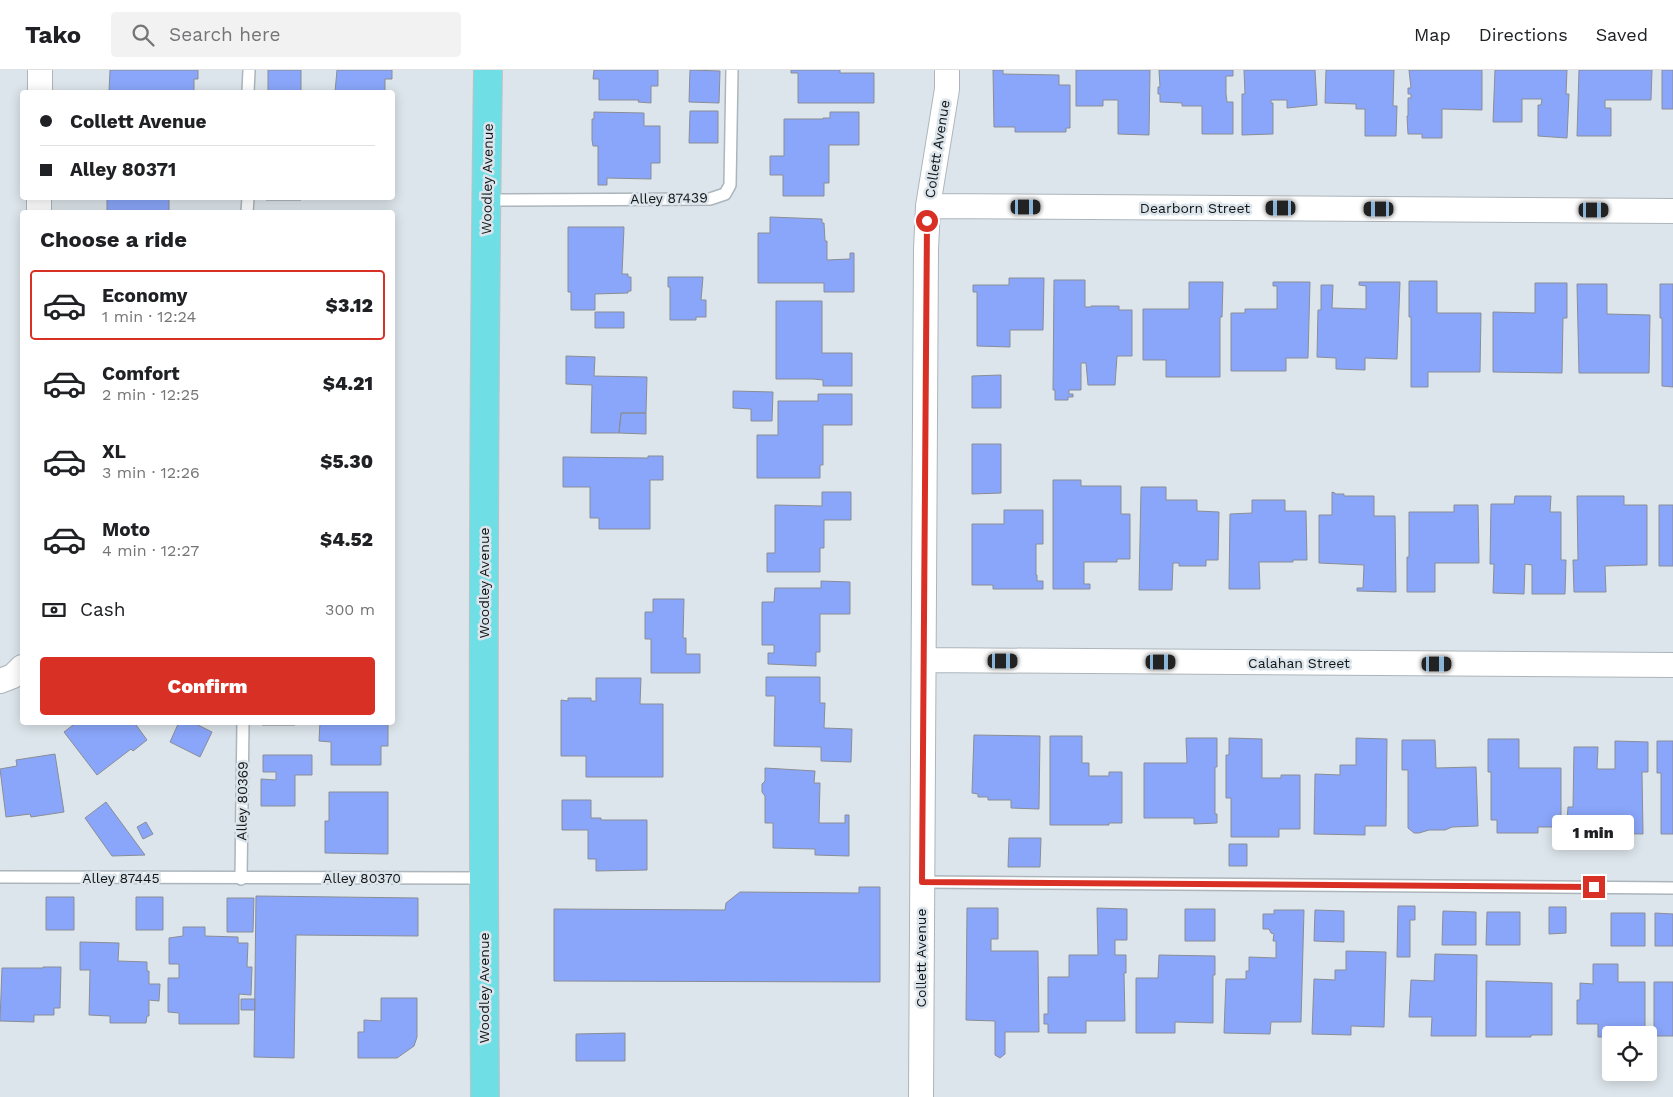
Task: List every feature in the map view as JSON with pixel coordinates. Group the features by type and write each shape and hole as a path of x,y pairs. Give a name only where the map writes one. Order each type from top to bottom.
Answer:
{"main road":[{"name":"Woodley Avenue","path":"485,1097 484,878 488,70"}],"street":[{"path":"40,70 40,90"},
{"name":"Collett Avenue","path":"922,1097 926,259 928,206 947,90 947,70"},
{"name":"Dearborn Street","path":"928,206 1673,211"},
{"name":"Calahan Street","path":"924,660 1673,665"}],"lane":[{"path":"248,90 249,70"},
{"name":"Alley 87439","path":"486,200 710,199 725,194 730,186 732,70"},
{"name":"Alley 80369","path":"241,879 243,725"},
{"name":"Alley 87445","path":"0,877 241,879"},
{"name":"Alley 80370","path":"241,879 484,878"},
{"path":"922,882 1673,888"}],"building":[{"path":"110,70 198,70 198,79 194,79 194,90 109,90"},
{"path":"268,70 301,70 301,90 268,90"},
{"path":"337,70 392,70 392,79 385,79 385,90 335,90"},
{"path":"594,70 658,70 658,86 651,86 651,103 638,102 639,100 599,100 599,79 593,79"},
{"path":"690,70 720,71 719,103 689,102"},
{"path":"791,70 840,70 840,73 874,73 874,103 798,103 798,73 791,73"},
{"path":"993,70 1003,70 1003,74 1059,75 1059,85 1070,85 1070,128 1066,128 1066,132 1015,132 1015,127 994,127"},
{"path":"1076,70 1150,70 1149,135 1118,134 1118,100 1103,100 1103,106 1076,106"},
{"path":"1159,70 1233,70 1233,76 1226,76 1226,94 1227,102 1233,102 1233,134 1202,134 1202,106 1182,106 1182,103 1160,102 1160,94 1158,94 1158,87 1160,87"},
{"path":"1244,70 1315,70 1317,105 1287,108 1287,100 1271,100 1271,103 1273,103 1273,134 1242,135 1242,94 1245,94"},
{"path":"1326,70 1394,70 1393,106 1397,106 1396,136 1365,136 1365,109 1356,109 1356,104 1325,103"},
{"path":"1409,70 1482,70 1482,110 1442,109 1442,138 1422,138 1422,134 1408,134 1408,98 1411,98 1411,94 1408,94 1408,88 1411,88"},
{"path":"1495,70 1567,70 1566,94 1569,94 1567,138 1538,136 1538,105 1541,105 1542,99 1522,99 1522,122 1493,122"},
{"path":"1579,70 1652,70 1651,100 1605,100 1605,108 1611,108 1611,136 1577,136"},
{"path":"1662,70 1673,70 1673,109 1662,109"},
{"path":"690,111 718,111 718,143 689,143"},
{"path":"594,112 644,113 644,126 660,126 660,163 651,163 651,179 607,178 607,185 598,185 598,146 593,146 592,140"},
{"path":"830,112 859,112 859,145 829,145 829,183 824,183 824,196 783,196 783,175 770,175 770,156 784,156 784,119 830,118"},
{"path":"107,200 169,200 169,210 107,210"},
{"path":"770,217 822,219 825,241 827,241 827,260 850,259 850,253 854,253 854,292 824,292 824,283 758,283 758,233 770,233"},
{"path":"568,227 624,227 622,274 628,274 628,277 631,277 631,291 628,291 628,293 595,294 595,310 571,310 571,292 568,292"},
{"path":"668,277 703,277 701,300 706,300 706,317 696,317 696,320 670,320 670,287 668,287"},
{"path":"1009,278 1044,278 1043,330 1010,330 1010,347 977,346 977,292 973,292 973,285 1009,285"},
{"path":"1054,280 1085,280 1085,307 1119,306 1119,310 1132,310 1132,356 1117,356 1115,385 1088,385 1086,363 1081,363 1081,390 1069,390 1069,394 1073,394 1073,397 1068,397 1068,400 1055,400 1055,390 1053,390"},
{"path":"1409,281 1437,281 1437,313 1481,313 1480,372 1428,372 1428,387 1411,387"},
{"path":"1189,282 1223,282 1222,317 1220,317 1220,377 1166,377 1166,360 1143,360 1143,309 1189,309"},
{"path":"1273,282 1310,282 1308,358 1286,358 1286,371 1231,371 1231,313 1245,313 1245,309 1277,309 1277,286 1273,286"},
{"path":"1359,282 1400,282 1397,359 1365,358 1365,370 1336,369 1336,358 1317,357 1318,310 1321,310 1321,285 1333,285 1332,308 1366,309 1366,286 1359,285"},
{"path":"1535,283 1567,283 1567,318 1563,318 1562,373 1493,372 1493,312 1535,313"},
{"path":"1577,284 1607,284 1607,314 1650,315 1649,373 1579,373"},
{"path":"1660,284 1673,284 1673,387 1662,386"},
{"path":"776,301 822,301 822,353 852,353 852,386 823,386 823,380 813,379 776,379"},
{"path":"595,312 624,312 624,328 595,328"},
{"path":"566,356 595,357 594,376 647,377 646,413 621,413 619,433 591,433 592,385 566,384"},
{"path":"1001,375 1001,408 972,408 972,376"},
{"path":"733,391 773,392 772,421 751,421 751,409 733,408"},
{"path":"818,394 852,394 852,425 823,425 823,465 820,465 820,478 757,478 757,435 778,435 778,401 818,401"},
{"path":"621,413 646,413 646,434 619,433"},
{"path":"972,444 1001,444 1001,493 972,494"},
{"path":"648,456 663,456 663,480 650,480 650,529 599,529 599,518 590,518 590,487 563,487 563,457 648,458"},
{"path":"1053,480 1081,480 1081,486 1121,486 1121,514 1130,514 1130,559 1117,559 1117,562 1084,562 1084,584 1090,584 1090,589 1053,589"},
{"path":"1141,487 1166,487 1166,500 1197,500 1197,511 1219,512 1218,560 1206,560 1206,566 1179,566 1179,563 1173,563 1172,590 1139,590"},
{"path":"822,492 851,492 851,520 824,520 824,548 820,548 820,572 767,572 767,553 775,553 775,505 822,506"},
{"path":"1332,492 1344,494 1344,496 1374,496 1374,516 1395,516 1396,592 1357,591 1357,588 1363,588 1364,565 1319,563 1319,515 1332,515"},
{"path":"1515,496 1551,496 1550,512 1561,512 1561,560 1566,560 1565,594 1532,594 1532,565 1525,564 1524,594 1493,593 1494,564 1490,564 1491,504 1514,504"},
{"path":"1577,496 1624,496 1624,505 1647,505 1647,565 1605,566 1606,592 1574,592 1573,560 1578,560"},
{"path":"1252,500 1285,500 1285,511 1306,511 1307,560 1259,562 1260,589 1229,589 1230,514 1252,513"},
{"path":"1454,505 1478,505 1479,563 1435,563 1435,592 1407,592 1409,512 1454,512"},
{"path":"1659,505 1673,505 1673,566 1659,566"},
{"path":"1004,510 1043,510 1043,544 1036,544 1036,575 1037,581 1043,581 1043,589 993,589 993,585 972,585 972,524 1004,524"},
{"path":"821,581 850,582 850,614 820,614 820,652 816,652 816,666 768,664 768,653 774,653 774,645 762,645 762,602 774,602 775,588 821,588"},
{"path":"653,599 684,599 683,638 686,638 686,654 700,654 700,673 651,673 651,639 645,639 645,612 653,612"},
{"path":"766,677 820,677 820,703 825,703 824,728 852,729 851,762 821,761 821,747 774,746 775,696 766,696"},
{"path":"596,678 641,678 640,704 663,704 663,777 586,777 586,756 561,756 561,700 568,701 568,698 591,698 591,701 596,701"},
{"path":"73,725 136,725 147,740 133,751 131,749 97,775 64,732"},
{"path":"178,725 198,725 212,732 200,757 170,742"},
{"path":"320,725 388,725 388,746 381,746 381,765 331,765 331,742 319,741"},
{"path":"974,735 1040,736 1039,809 1011,808 1011,800 988,800 988,797 978,797 978,794 972,793"},
{"path":"1050,736 1082,736 1082,763 1089,763 1089,776 1109,776 1109,772 1122,772 1122,823 1109,823 1109,825 1050,825"},
{"path":"1186,738 1217,738 1215,814 1217,814 1217,823 1194,824 1194,818 1144,818 1144,763 1187,763"},
{"path":"1229,738 1262,739 1262,778 1300,775 1300,829 1279,829 1279,837 1231,837 1231,798 1226,798 1226,755 1229,755"},
{"path":"1356,738 1387,739 1386,826 1365,826 1365,835 1314,834 1315,774 1340,775 1340,765 1356,765"},
{"path":"1488,739 1519,739 1519,768 1561,768 1561,827 1538,827 1538,833 1497,833 1497,820 1491,820 1491,772 1488,772"},
{"path":"1402,740 1435,740 1436,768 1476,767 1478,826 1452,827 1445,830 1429,830 1419,833 1414,833 1408,828 1408,770 1402,770"},
{"path":"1615,741 1648,742 1648,772 1642,772 1643,834 1597,833 1597,829 1573,829 1573,822 1567,822 1568,807 1573,807 1574,747 1598,747 1597,769 1615,769"},
{"path":"1657,741 1673,741 1673,834 1661,834 1661,773 1657,773"},
{"path":"55,754 64,812 31,817 30,814 6,817 0,769 17,766 16,760"},
{"path":"263,755 312,755 312,775 295,775 295,806 261,806 261,779 276,780 276,772 263,772"},
{"path":"765,768 815,771 814,783 820,783 819,823 845,823 845,815 849,815 849,856 815,855 815,849 773,848 773,823 765,823 765,796 762,792 762,784 765,781"},
{"path":"329,792 388,792 388,854 325,853 325,821 329,821"},
{"path":"562,800 591,800 591,818 601,818 601,820 647,820 647,870 596,871 596,859 588,859 588,830 562,830"},
{"path":"106,802 145,855 112,856 85,818"},
{"path":"146,822 153,834 143,839 137,827"},
{"path":"1009,838 1041,838 1040,867 1008,867"},
{"path":"1229,844 1247,844 1247,866 1229,866"},
{"path":"859,887 880,887 880,982 554,981 554,909 725,910 726,903 740,892 859,893"},
{"path":"256,896 418,898 418,936 296,935 294,1058 254,1057"},
{"path":"46,897 74,897 74,930 46,930"},
{"path":"136,897 163,897 163,930 136,930"},
{"path":"227,898 254,898 253,932 227,932"},
{"path":"1398,906 1415,906 1415,920 1410,920 1410,957 1397,957"},
{"path":"1549,907 1566,907 1566,933 1549,934"},
{"path":"967,908 998,908 998,939 991,939 991,951 1038,951 1039,1032 1005,1032 1005,1054 1000,1058 995,1055 995,1021 966,1020"},
{"path":"1097,908 1127,909 1127,940 1115,940 1115,955 1126,955 1126,973 1124,973 1125,1021 1086,1021 1086,1033 1048,1033 1048,1024 1044,1024 1044,1014 1048,1014 1048,977 1069,977 1069,955 1098,955"},
{"path":"1185,909 1215,909 1215,941 1185,941"},
{"path":"1274,910 1304,910 1301,1022 1271,1022 1270,1034 1224,1033 1226,979 1246,979 1246,971 1249,971 1249,957 1276,958 1276,941 1273,941 1274,934 1269,929 1263,929 1263,914 1274,914"},
{"path":"1315,910 1344,911 1344,942 1314,941"},
{"path":"1443,911 1476,912 1476,945 1442,945"},
{"path":"1487,912 1520,912 1520,945 1486,945"},
{"path":"1611,913 1645,913 1645,946 1611,946"},
{"path":"1655,913 1673,914 1673,946 1655,946"},
{"path":"183,927 205,927 205,936 238,937 238,943 248,943 247,967 252,967 251,995 239,994 239,1024 179,1024 179,1013 168,1012 168,978 179,978 179,964 169,964 169,938 183,936"},
{"path":"80,942 119,943 118,961 147,962 149,984 160,984 159,1001 149,1000 149,1016 147,1016 146,1023 110,1023 110,1016 89,1015 90,970 80,970"},
{"path":"1346,951 1386,952 1384,1027 1351,1026 1351,1035 1312,1034 1314,979 1335,980 1335,970 1346,970"},
{"path":"1435,954 1477,955 1476,1036 1431,1036 1432,1017 1409,1017 1411,980 1434,981"},
{"path":"1159,955 1215,956 1213,1023 1175,1022 1175,1033 1136,1033 1136,978 1158,978"},
{"path":"1593,964 1618,964 1618,982 1645,982 1645,1026 1602,1026 1602,1037 1598,1037 1598,1024 1577,1024 1577,1000 1580,1000 1580,983 1593,984"},
{"path":"61,967 60,1008 54,1008 54,1015 34,1015 34,1022 0,1021 2,968"},
{"path":"1486,981 1552,983 1552,1035 1486,1037"},
{"path":"1654,982 1673,982 1673,1036 1657,1036 1657,1026 1654,1026"},
{"path":"381,998 417,998 417,1037 414,1046 397,1058 358,1058 358,1032 364,1032 364,1020 381,1021"},
{"path":"241,999 255,999 255,1010 241,1010"},
{"path":"625,1033 625,1061 576,1061 576,1034"}],"route":[{"path":"927,221 922,882 1594,887"}]}
